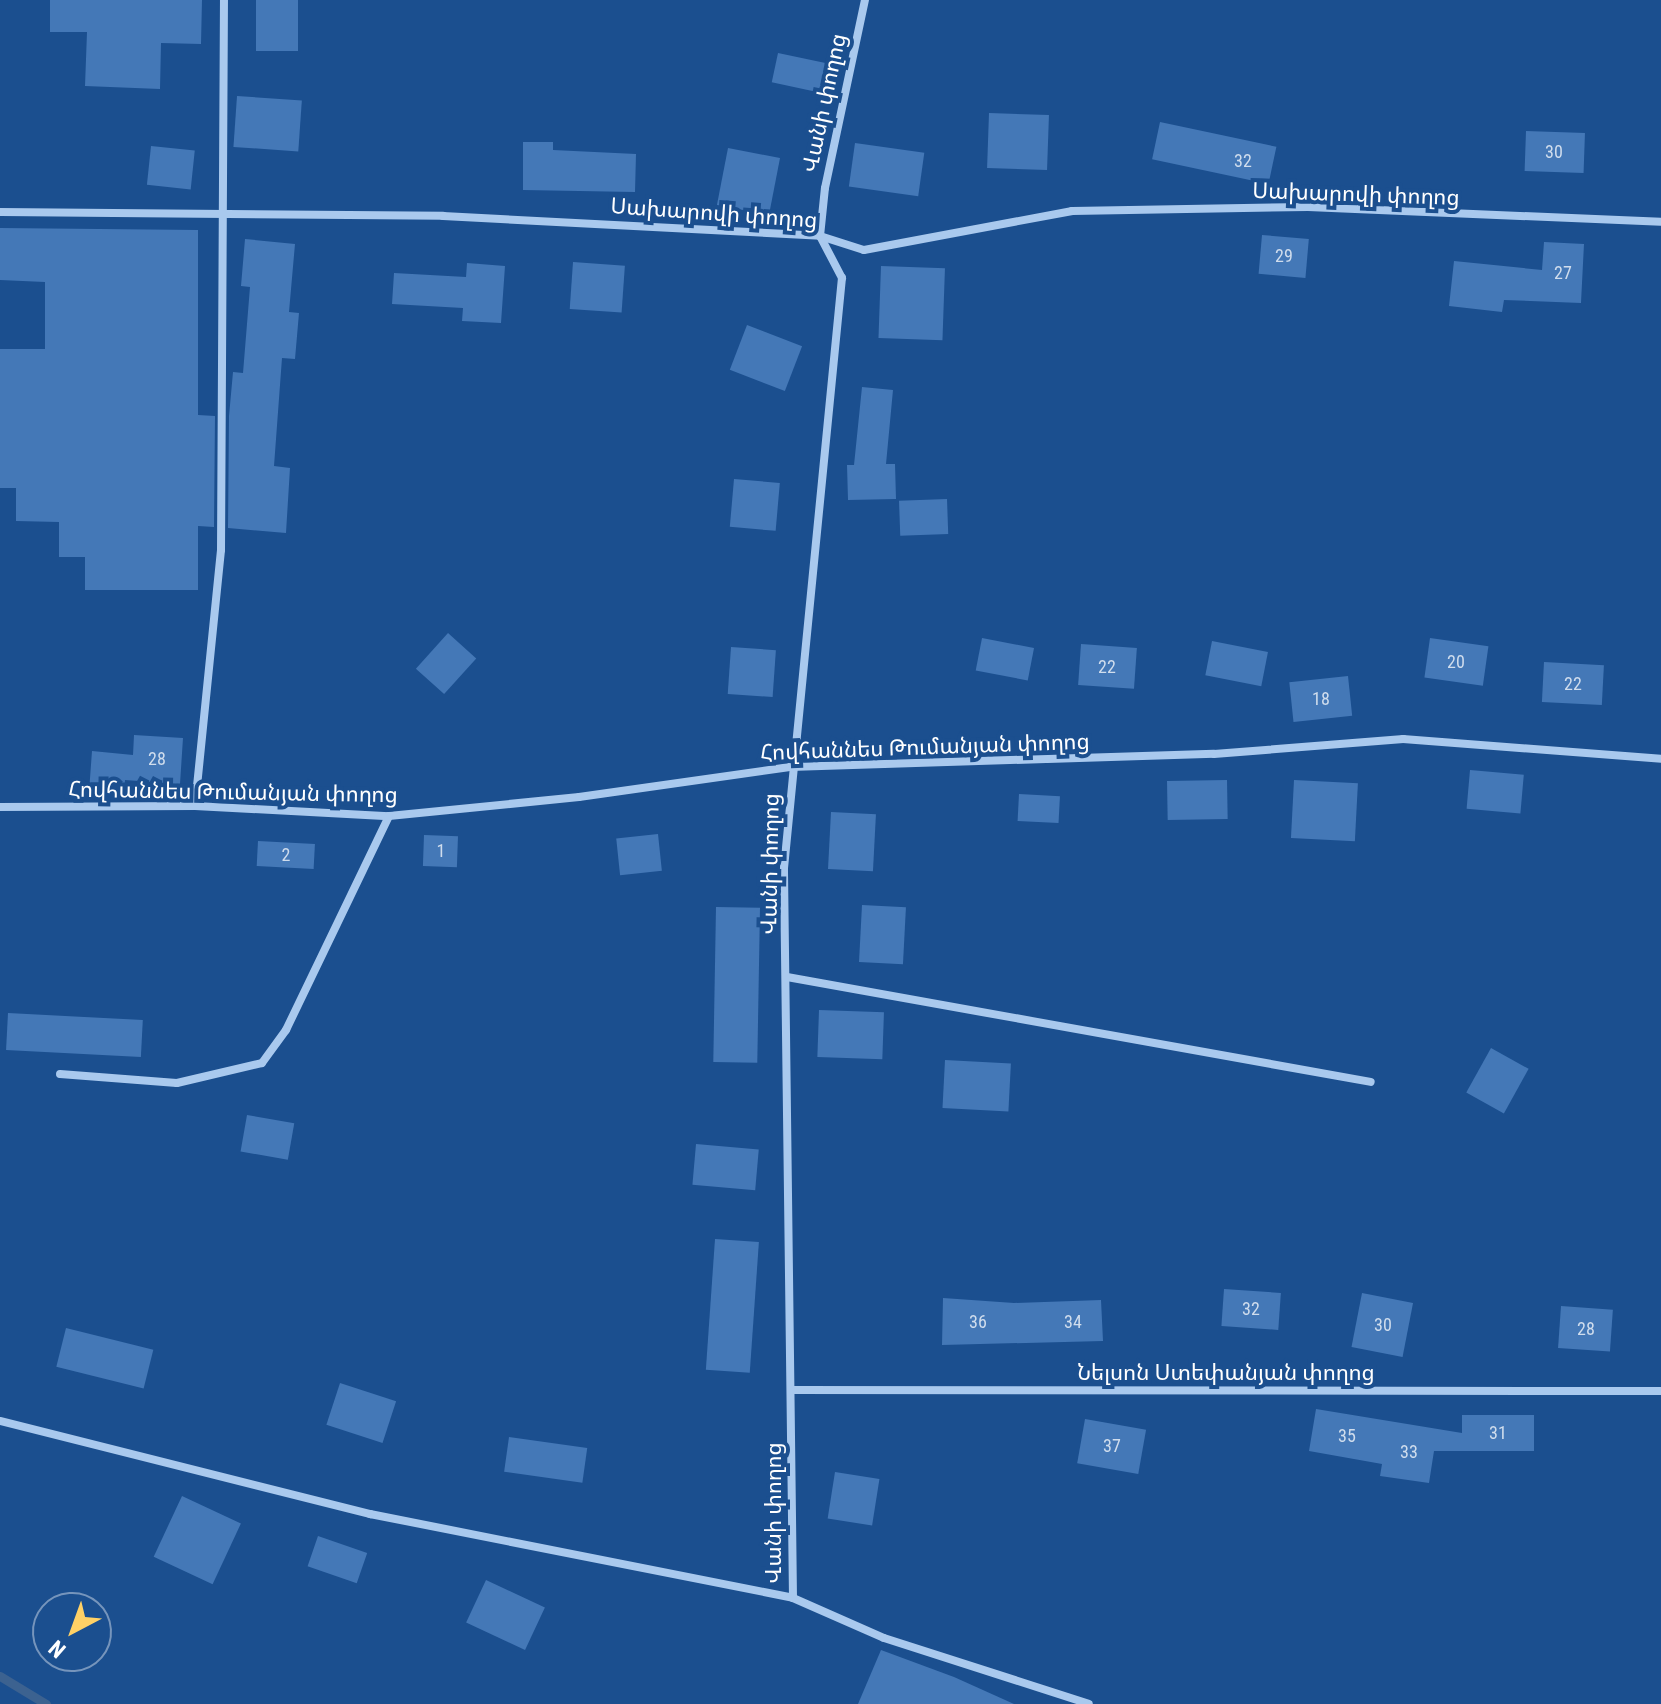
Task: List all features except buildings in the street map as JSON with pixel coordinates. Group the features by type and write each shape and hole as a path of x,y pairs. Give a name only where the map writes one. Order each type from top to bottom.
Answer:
{"street":[{"path":"195,806 221,550 220,211 224,0"},
{"name":"Վանի փողոց","path":"793,1598 784,868 790,767 842,278 820,236 825,188 865,0"},
{"name":"Սախարովի փողոց","path":"0,212 220,211 443,216 820,236 864,250 1072,211 1292,207 1661,222"},
{"name":"Հովհաննես Թումանյան փողոց","path":"0,807 195,806 389,816 579,797 790,767 1214,754 1403,739 1661,759"},
{"path":"60,1074 177,1083 262,1063 286,1030 389,816"},
{"path":"787,977 1371,1082"},
{"name":"Նելսոն Ստեփանյան փողոց","path":"791,1390 1661,1391"},
{"path":"0,1421 370,1514 793,1598 884,1638 1089,1704"}],"waterway":[{"path":"0,1676 46,1704"}]}
